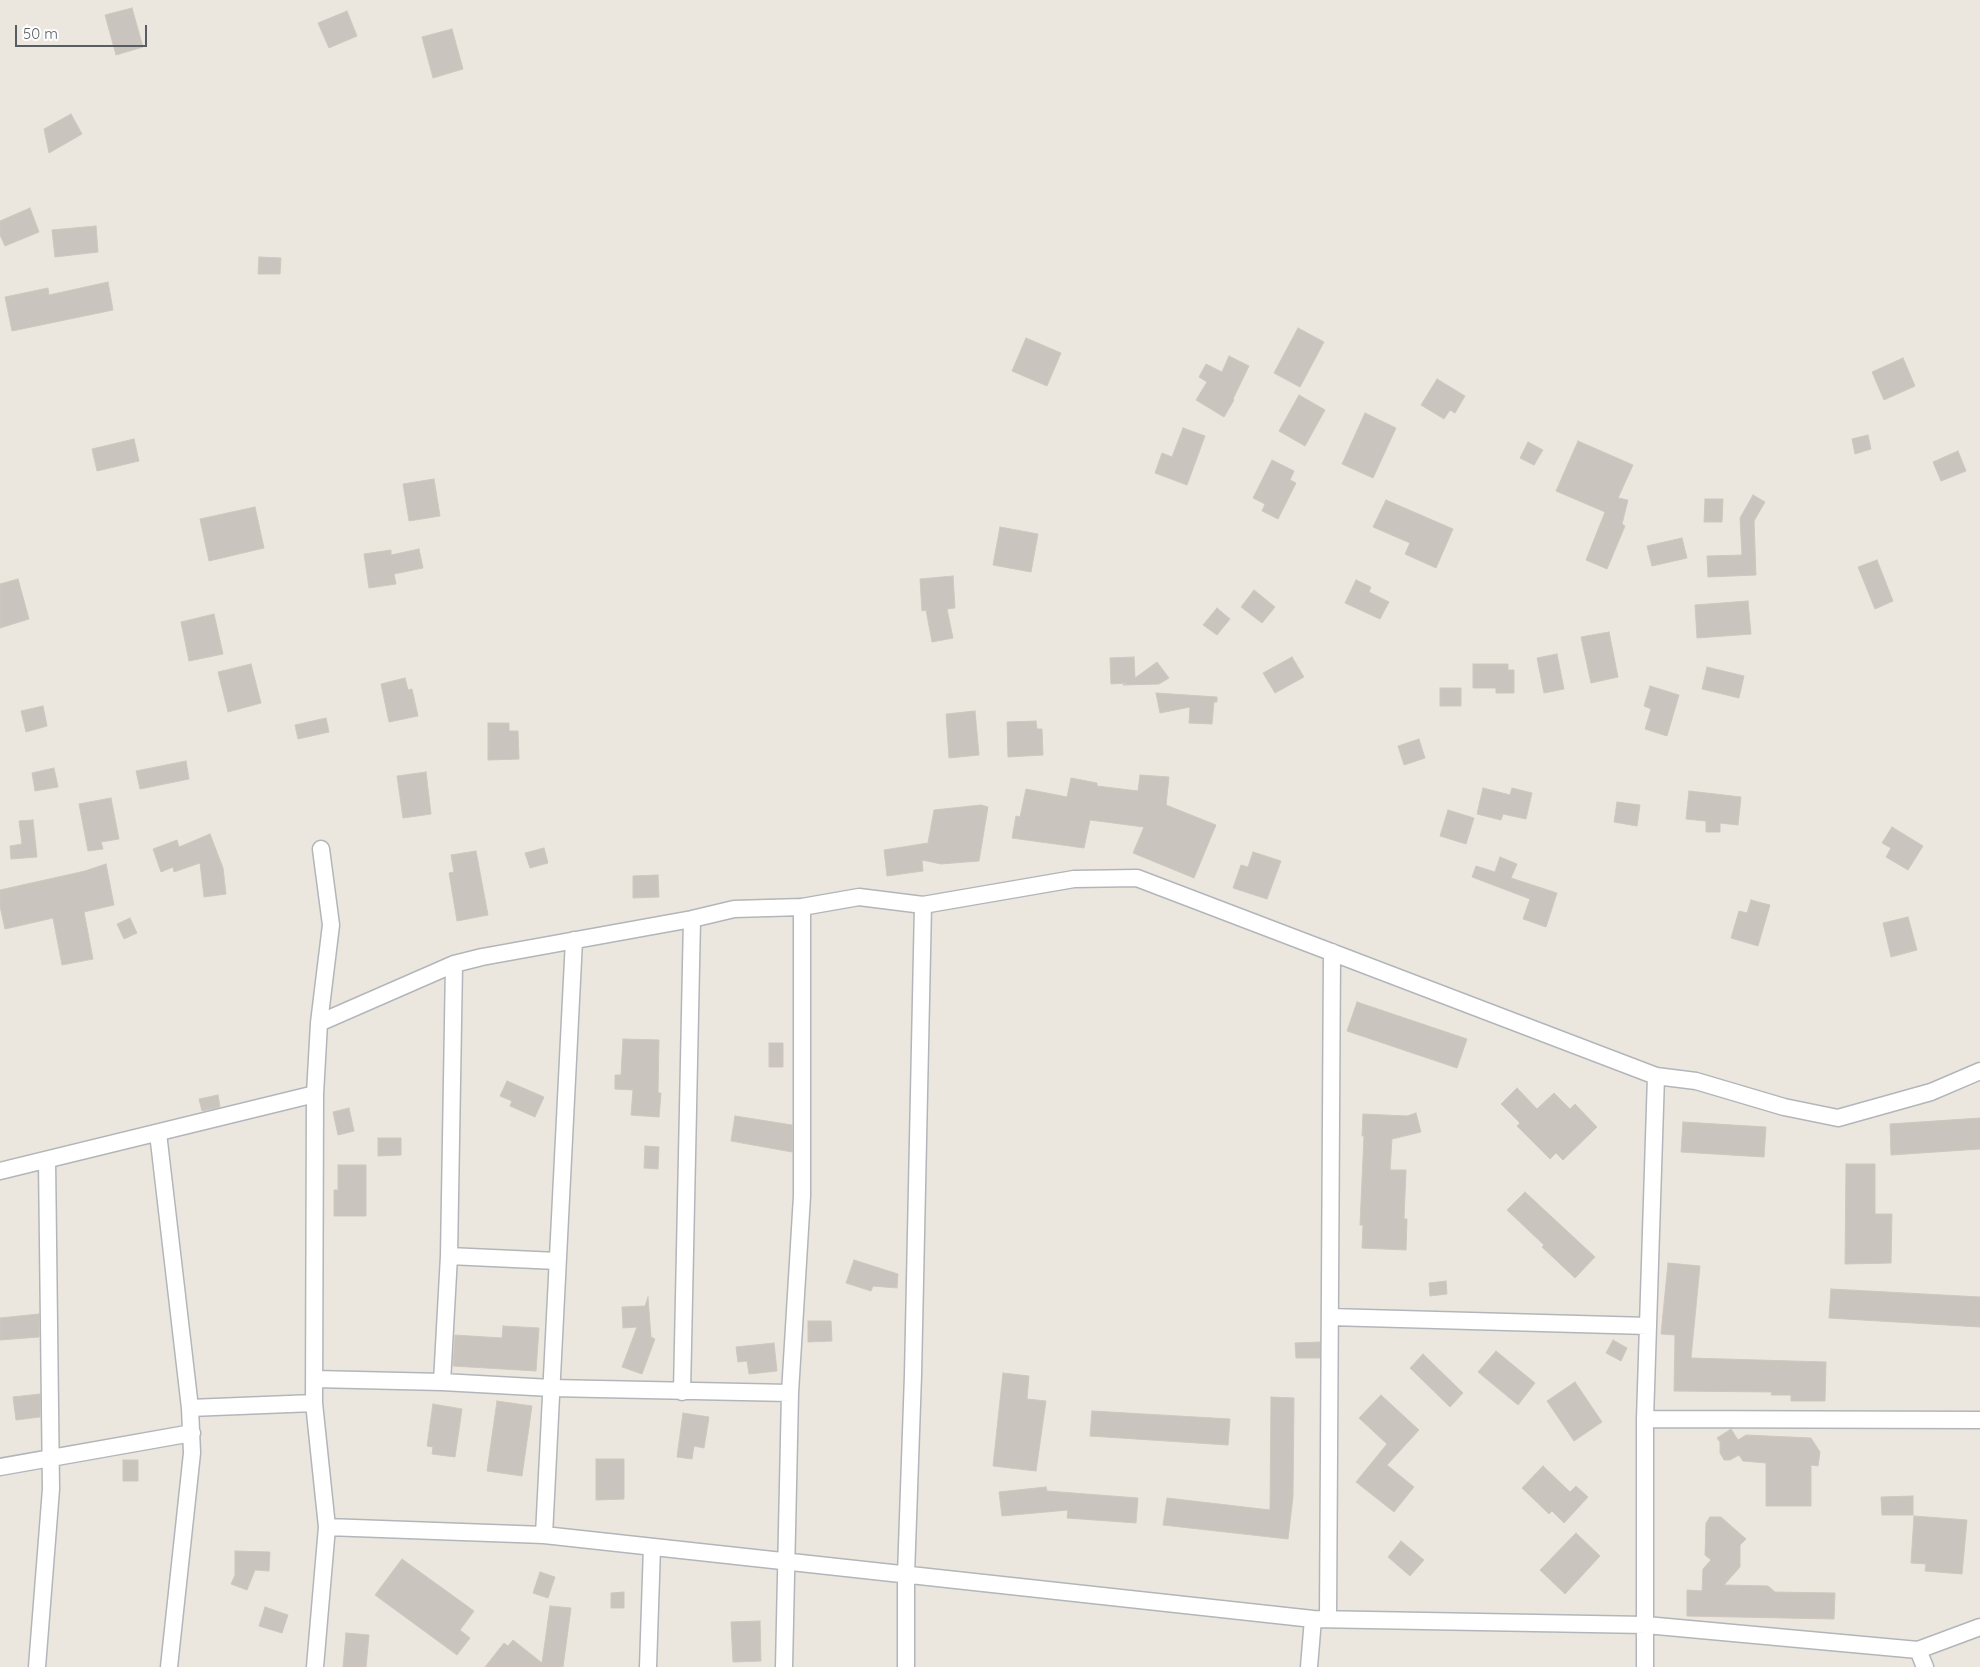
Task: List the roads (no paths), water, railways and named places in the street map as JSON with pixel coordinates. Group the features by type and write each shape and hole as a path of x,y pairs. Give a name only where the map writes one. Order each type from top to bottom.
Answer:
{"street":[{"path":"316,1667 327,1527 314,1403 315,1094 319,1022 330,925 320,849"},
{"path":"319,1022 454,964 692,919 734,909 802,907 859,897 923,905 1074,879 1137,878 1656,1076 1696,1081 1784,1108 1838,1118 1931,1092 1980,1071"},
{"path":"906,1667 906,1575 923,905"},
{"path":"784,1667 790,1393 802,1196 802,907"},
{"path":"682,1392 692,919"},
{"path":"544,1535 574,940"},
{"path":"1310,1667 1321,1619 1330,1317 1332,952"},
{"path":"442,1382 449,1256 454,964"},
{"path":"1645,1667 1645,1419 1656,1076"},
{"path":"0,1171 315,1094"},
{"path":"158,1133 192,1433 192,1453 168,1667"},
{"path":"37,1667 51,1489 47,1160"},
{"path":"449,1256 557,1260"},
{"path":"1330,1317 1648,1326"},
{"path":"315,1379 682,1392 790,1393"},
{"path":"190,1408 314,1403"},
{"path":"1645,1419 1980,1420"},
{"path":"0,1467 192,1433"},
{"path":"327,1527 544,1535 1321,1619 1646,1625 1918,1650 1980,1627"},
{"path":"648,1667 652,1547"},
{"path":"1918,1650 1925,1667"}]}
